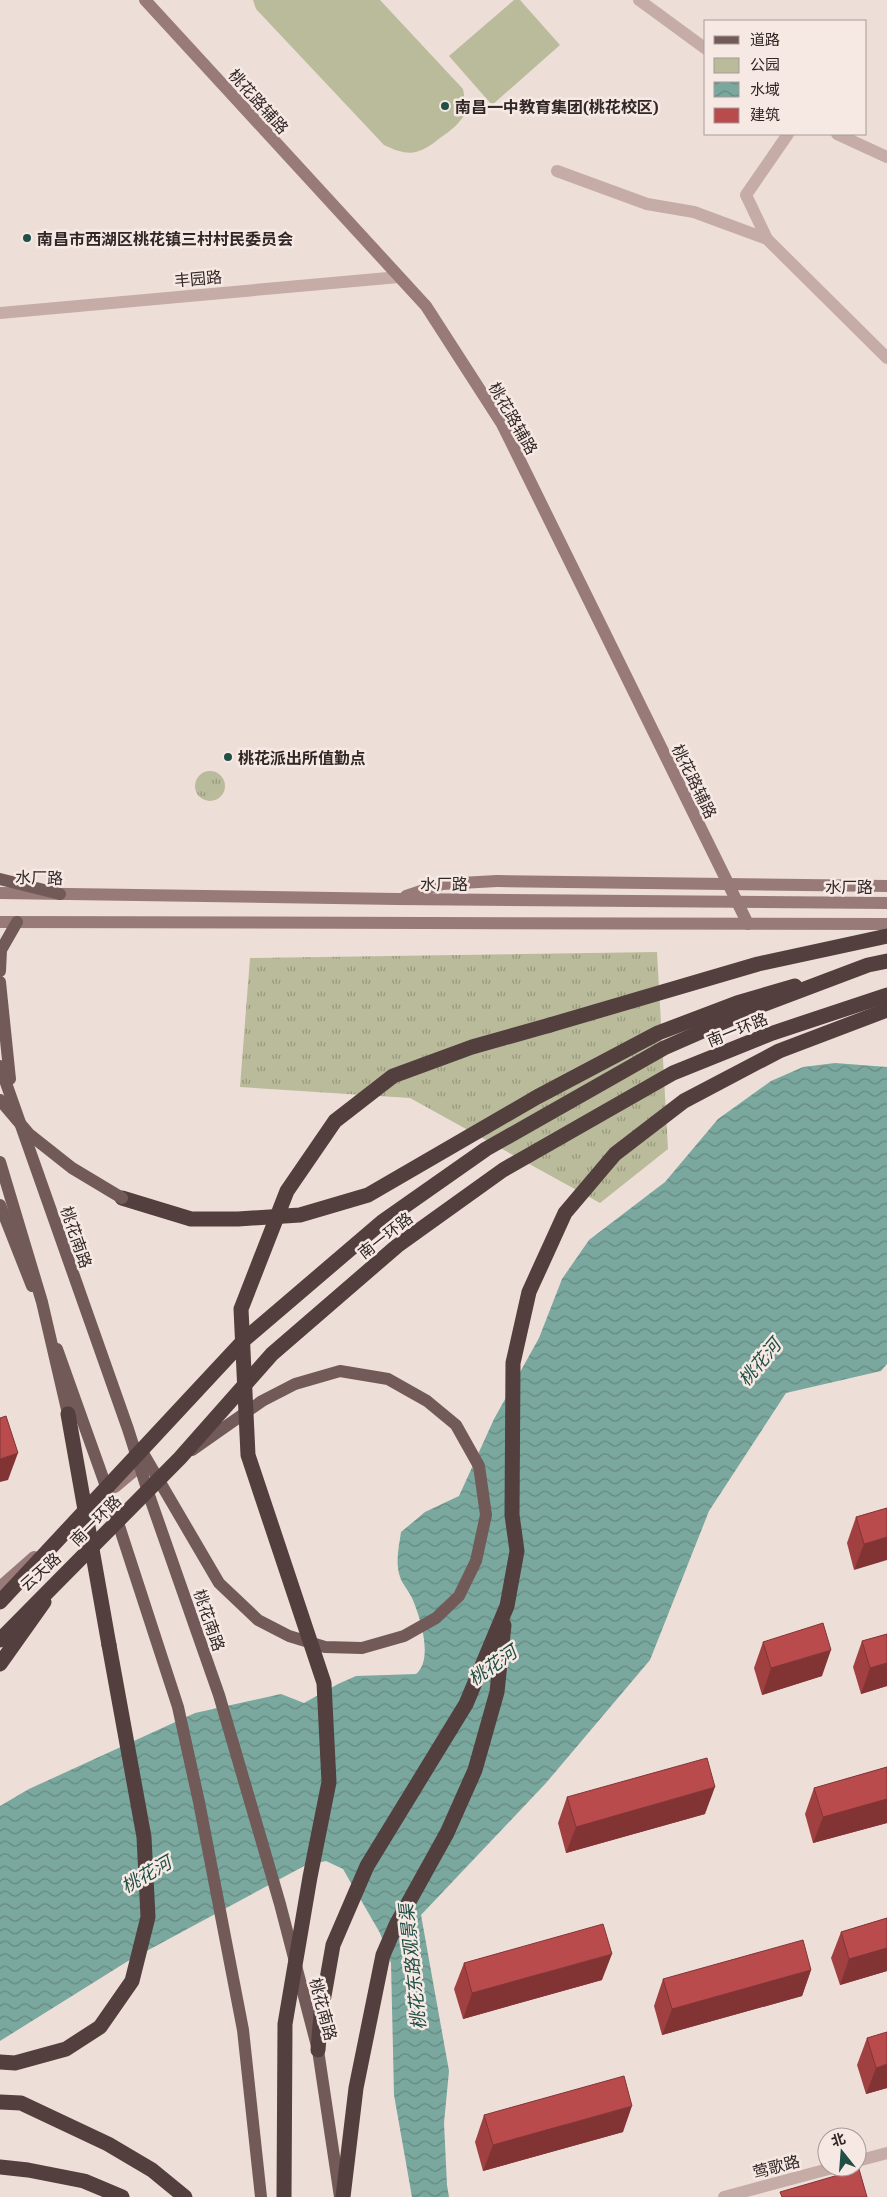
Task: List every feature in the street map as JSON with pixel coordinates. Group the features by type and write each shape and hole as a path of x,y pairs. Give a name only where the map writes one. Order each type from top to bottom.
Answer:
{"highway":[{"path":"284,2197 285,2024 310,1877 329,1782 324,1684 248,1455 241,1309 287,1191 336,1121 393,1076 472,1047 758,964 887,936"},
{"name":"南一环路","path":"0,1602 245,1339 382,1222 486,1150 664,1048 762,1005 868,966 887,961"},
{"path":"122,1198 191,1219 238,1219 300,1214 368,1195 537,1097 658,1033 738,1003 868,966"},
{"name":"南一环路","path":"0,1640 180,1458 272,1354 397,1246 503,1170 673,1073 770,1034 887,995"},
{"path":"341,2197 356,2088 383,1956 396,1926 447,1833 475,1770 497,1692 507,1606 517,1552 512,1515 514,1363 529,1292 565,1213 615,1154 684,1101 779,1051 887,1010"},
{"path":"0,2062 15,2063 66,2049 100,2027 132,1981 148,1917 144,1837 68,1414"},
{"path":"0,1664 59,1580"},
{"path":"318,2050 321,2014 333,1946 367,1866 466,1704 507,1606"},
{"path":"0,2102 21,2103 108,2144 152,2170 185,2197"},
{"path":"0,2167 28,2170 84,2181 122,2197"}],"main road":[{"path":"0,879 60,894"},
{"path":"0,971 1,950 17,922"},
{"path":"0,982 6,1101 36,1140 72,1168 122,1198"},
{"name":"桃花南路","path":"0,1066 6,1101 128,1429 150,1498 219,1695 280,1904 318,2050 341,2197"},
{"path":"0,1162 42,1302 68,1414"},
{"path":"0,1205 67,1374 119,1524 178,1707 199,1802 243,2030 261,2197"},
{"path":"128,1429 219,1583 258,1620 288,1636 325,1647 362,1648 404,1636 436,1618 459,1596 476,1561 486,1515 479,1466 456,1426 427,1401 388,1379 340,1371 295,1384 262,1401 180,1458"}],"street":[{"name":"桃花路辅路","path":"145,0 426,306 502,424 748,924"},
{"path":"639,0 704,48"},
{"path":"787,135 746,195 768,238 887,358"},
{"path":"840,135 887,157"},
{"path":"557,171 647,204 694,212 768,238"},
{"name":"丰园路","path":"0,312 399,277"},
{"path":"397,899 442,884 496,881 887,886"},
{"name":"水厂路","path":"0,893 397,899 887,903"},
{"path":"0,922 887,924"},
{"name":"云天路","path":"0,1587 140,1466"},
{"name":"云天路","path":"0,1630 55,1579 150,1498"},
{"path":"867,2159 887,2154"},
{"name":"莺歌路","path":"724,2197 817,2172"}],"green space":[{"path":"253,0 380,0 463,89 467,111 452,129 433,144 420,151 407,153 384,145 256,9"},
{"path":"514,0 520,0 560,45 492,105 449,56"},
{"path":"210,771 216,772 224,780 224,792 216,800 210,801 204,800 196,792 195,786 196,780 204,772"},
{"path":"657,952 668,1149 600,1203 410,1098 240,1087 250,958"}],"water":[{"path":"835,1063 887,1067 887,1364 881,1371 786,1393 709,1511 650,1660 546,1783 421,1915 449,2071 444,2123 449,2197 412,2197 394,2095 391,1963 380,1933 343,1869 326,1861 306,1865 128,1961 0,2041 0,1806 29,1789 195,1713 281,1694 304,1703 356,1676 416,1674 424,1658 424,1637 411,1595 401,1580 399,1571 398,1554 401,1532 425,1512 459,1496 494,1419 539,1338 562,1279 589,1240 665,1182 718,1119 771,1081 803,1067"}],"building":[{"path":"6,1416 18,1453 0,1459 0,1418"},
{"path":"887,1508 887,1537 864,1544 856,1517"},
{"path":"823,1623 831,1650 771,1668 763,1642"},
{"path":"887,1634 887,1663 870,1668 862,1641"},
{"path":"707,1758 715,1787 576,1827 567,1797"},
{"path":"887,1767 887,1799 823,1817 814,1788"},
{"path":"887,1918 887,1948 849,1959 841,1932"},
{"path":"603,1924 612,1954 472,1993 464,1963"},
{"path":"803,1940 811,1970 672,2009 663,1979"},
{"path":"887,2032 887,2064 876,2068 867,2038"},
{"path":"624,2076 632,2106 493,2145 484,2115"},
{"path":"832,2177 861,2177 867,2197 782,2197 780,2192"}],"place":[{"name":"南昌一中教育集团(桃花校区)","path":"445,106"},
{"name":"南昌市西湖区桃花镇三村村民委员会","path":"27,238"},
{"name":"桃花派出所值勤点","path":"228,757"}],"water label":[{"name":"桃花河","path":"759,1362"},
{"name":"桃花河","path":"492,1665"},
{"name":"桃花河","path":"146,1874"},
{"name":"桃花东路观景渠","path":"412,1967"}]}
